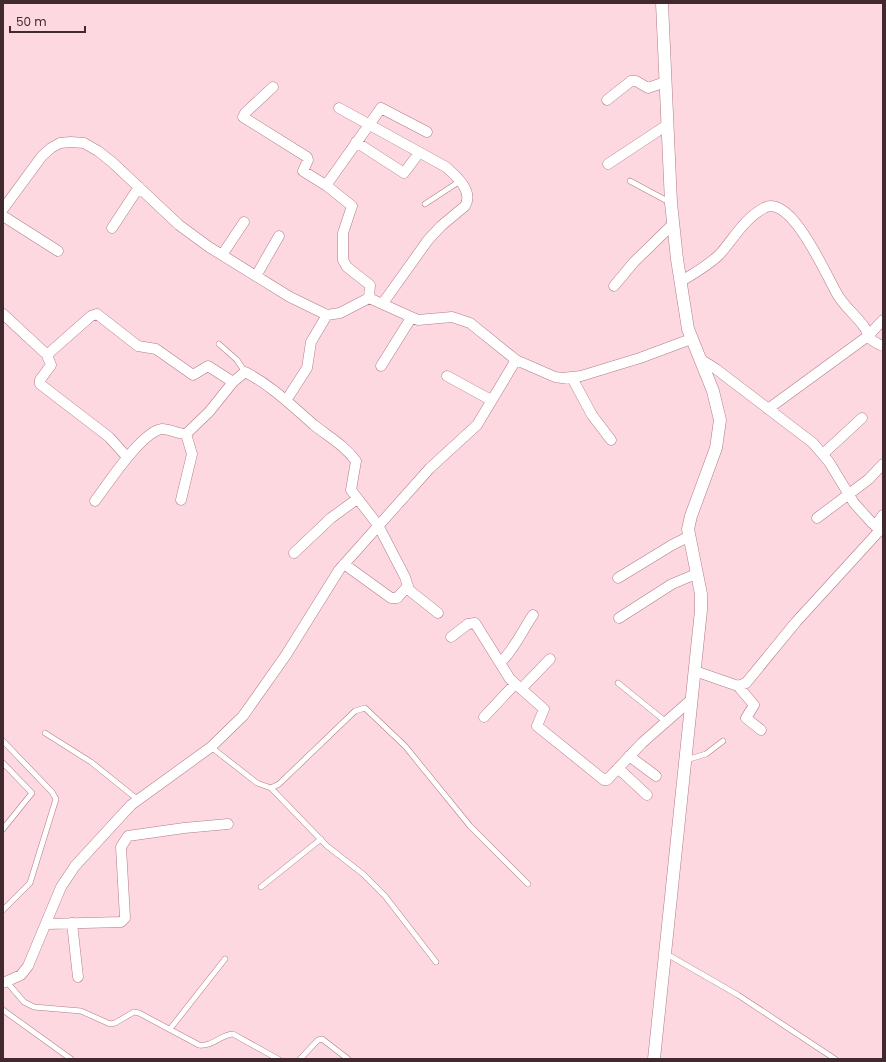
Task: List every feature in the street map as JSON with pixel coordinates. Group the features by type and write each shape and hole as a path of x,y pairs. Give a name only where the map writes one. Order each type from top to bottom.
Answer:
{"street":[{"path":"654,1059 701,610 700,594 688,537 691,516 716,448 720,432 718,407 692,339 680,282 673,224 662,3"},
{"path":"607,100 631,81 636,81 648,88 665,82"},
{"path":"273,87 245,113 243,117 306,157 308,160 303,171 327,186 352,206 343,233 343,260 347,267 370,285 369,298"},
{"path":"339,108 446,167 460,181 468,194 465,206 441,226 428,240 383,303"},
{"path":"327,186 328,182 380,109 383,108 427,132"},
{"path":"608,164 668,125"},
{"path":"3,209 42,156 51,148 60,143 71,142 84,144 98,151 179,225 222,255 290,297 327,315 340,313 369,298 383,303 411,318 424,320 452,318 470,323 516,360 555,377 572,378 640,358 692,339"},
{"path":"356,142 404,172 419,153"},
{"path":"112,228 139,187"},
{"path":"680,282 716,258 754,215 765,207 775,206 780,208 790,218 812,246 835,292 864,327 868,336 874,342 883,346"},
{"path":"3,216 58,251"},
{"path":"222,255 244,222"},
{"path":"614,286 634,262 673,224"},
{"path":"256,276 279,236"},
{"path":"3,314 46,353 51,365 40,380 40,384 109,437 127,458"},
{"path":"46,353 50,352 91,316 97,314 138,346 159,350 193,374 208,366 234,382"},
{"path":"286,399 307,368 311,342 327,315"},
{"path":"381,366 411,318"},
{"path":"768,409 868,336 883,320"},
{"path":"700,359 716,369 807,438 823,454 848,494 867,518 880,528"},
{"path":"5,982 21,975 25,971 47,924 66,877 116,820 137,799 211,746 252,706 286,655 326,589 344,564 433,464 473,430 516,360"},
{"path":"186,434 209,412 234,382 245,372 286,399 314,424 346,449 356,461 350,488 357,500 378,524 409,590 438,613"},
{"path":"447,376 491,400"},
{"path":"572,378 592,415 611,440"},
{"path":"823,454 862,418"},
{"path":"95,501 127,458 155,431 168,430 186,434"},
{"path":"182,500 192,454 186,434"},
{"path":"817,518 869,479 883,464"},
{"path":"294,553 331,518 357,500"},
{"path":"738,686 746,683 796,622 880,528 883,515"},
{"path":"618,578 688,537"},
{"path":"344,564 391,598 397,598 408,586"},
{"path":"620,618 672,584 696,574"},
{"path":"500,663 509,655 533,615"},
{"path":"451,637 468,624 475,623 500,663 518,687 544,709 537,726 601,778 607,780 665,721 692,699"},
{"path":"484,717 550,659"},
{"path":"695,671 738,686 754,705 746,718 761,730"},
{"path":"629,756 656,776"},
{"path":"618,768 647,795"},
{"path":"47,924 121,922 125,918 121,847 128,836 184,828 228,824"},
{"path":"72,923 78,977"}],"lane":[{"path":"630,180 672,203"},
{"path":"425,204 460,181"},
{"path":"219,344 236,360 245,372"},
{"path":"618,683 665,721"},
{"path":"272,788 280,784 356,711 365,708 405,746 470,826 528,884"},
{"path":"45,733 86,758 137,799"},
{"path":"3,741 52,792 56,799 30,884 3,910"},
{"path":"686,760 706,754 723,741"},
{"path":"211,746 257,783 272,788 321,840 362,874 385,896 436,962"},
{"path":"3,763 32,793 3,828"},
{"path":"262,887 321,840"},
{"path":"665,952 738,995 835,1059"},
{"path":"170,1029 225,959"},
{"path":"5,982 24,1002 34,1007 81,1011 110,1024 115,1024 134,1012 139,1013 205,1046 228,1034 236,1035 278,1059"},
{"path":"3,1010 71,1059"},
{"path":"300,1059 318,1040 322,1039 348,1059"}]}
